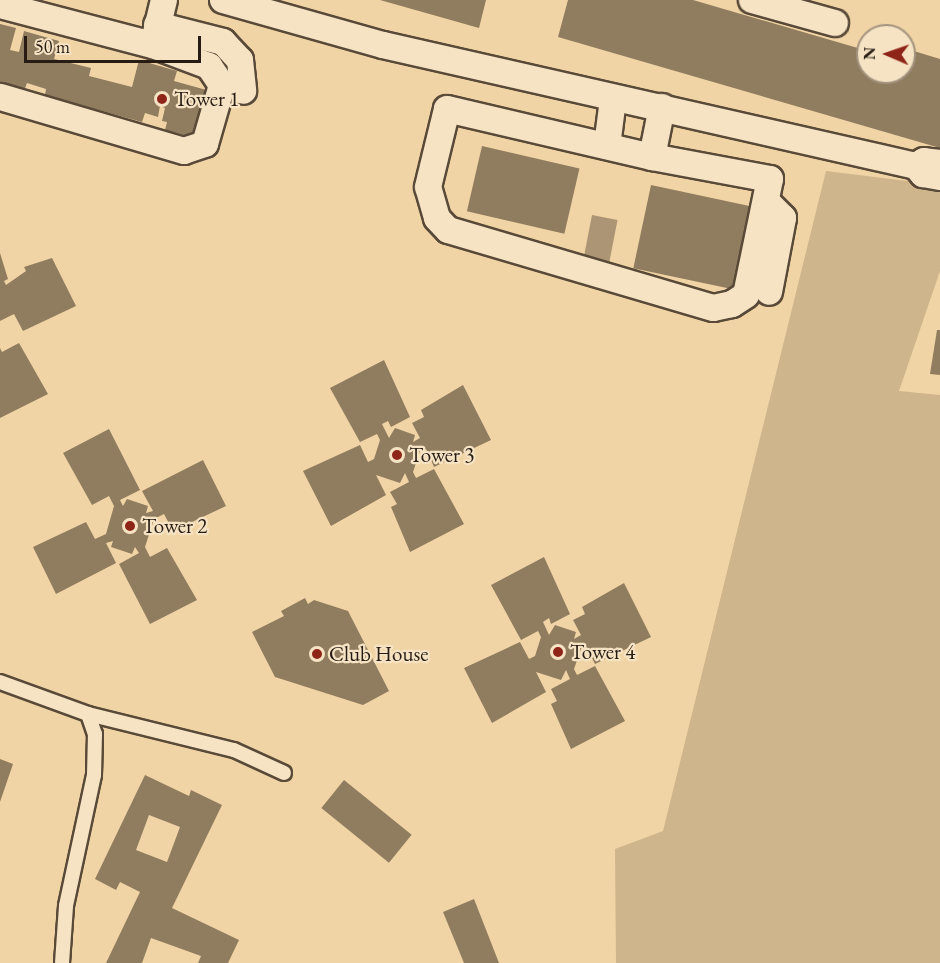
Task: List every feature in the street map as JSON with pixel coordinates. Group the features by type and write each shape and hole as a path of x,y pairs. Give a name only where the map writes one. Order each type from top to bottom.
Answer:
{"street":[{"path":"155,35 164,0"},
{"path":"223,0 383,45 613,99 928,165 923,174 940,177"},
{"path":"752,0 835,23"},
{"path":"0,5 61,10 155,35 224,42 240,60 243,91"},
{"path":"0,97 184,151 205,144 222,85 209,66 155,35"},
{"path":"607,146 613,99"},
{"path":"422,163 433,114 440,105 447,109 652,158 770,179 746,295 732,304 713,308 448,230 437,218 428,187 447,109"},
{"path":"652,158 662,108"},
{"path":"766,201 783,218 769,292"}],"lane":[{"path":"0,682 88,714 234,750 284,773"},
{"path":"62,963 66,906 94,775 96,734 88,714"}],"shaded area":[{"path":"826,171 940,185 940,271 899,391 940,395 940,963 616,963 615,849 663,831"},
{"path":"592,215 618,220 609,264 583,259"}],"building":[{"path":"380,0 486,0 479,28"},
{"path":"568,0 693,0 856,48 856,84 916,84 916,52 940,59 940,148 558,37"},
{"path":"0,24 16,28 10,50 19,52 24,31 59,41 54,59 91,68 89,76 132,87 139,60 177,71 174,81 210,91 197,138 165,130 167,122 162,121 165,108 160,106 158,117 145,113 142,122 45,95 46,89 27,83 23,94 0,87"},
{"path":"482,146 579,168 564,234 467,211"},
{"path":"651,185 752,206 734,290 633,268"},
{"path":"0,253 8,279 4,281 6,285 26,271 24,267 52,258 76,306 23,331 14,314 0,321"},
{"path":"937,330 940,330 940,375 930,374"},
{"path":"19,343 48,394 0,418 0,348 2,352"},
{"name":"Tower 3","path":"384,360 410,417 391,427 388,421 382,424 389,438 395,428 415,435 413,442 420,438 412,423 424,417 421,410 463,385 491,440 434,467 426,449 420,451 413,472 416,478 434,469 464,524 410,552 391,507 397,504 390,492 409,482 405,473 400,483 376,475 386,495 331,526 303,471 360,445 368,462 374,459 380,440 377,434 360,442 330,388"},
{"name":"Tower 2","path":"109,429 140,490 120,500 123,506 127,499 148,506 146,513 153,511 142,491 203,460 226,506 173,531 164,514 154,519 145,547 150,557 167,548 197,600 150,624 119,564 139,553 135,547 132,554 111,547 113,541 106,543 116,563 56,594 33,547 86,522 95,539 106,534 114,506 109,496 92,505 63,453"},
{"name":"Tower 4","path":"544,557 570,614 551,624 549,618 543,622 549,635 555,625 576,632 574,639 581,635 573,620 585,614 582,607 624,583 651,637 595,664 586,646 581,649 574,669 577,675 595,666 625,721 571,749 551,704 557,701 551,689 570,679 566,670 561,680 536,672 546,692 492,723 464,668 520,642 529,659 535,656 541,637 538,631 521,640 491,585"},
{"name":"Club House","path":"305,598 308,604 314,600 348,611 389,691 363,705 275,677 252,632 284,616 281,611"},
{"path":"0,759 13,764 0,802"},
{"path":"145,775 189,796 191,790 222,805 172,908 239,940 228,963 198,963 201,956 151,938 142,963 106,963 140,892 120,882 116,890 95,879","holes":["149,815 180,827 167,862 136,850"]},
{"path":"344,780 412,835 389,863 321,808"},
{"path":"474,899 499,963 464,963 443,912"}],"place":[{"name":"Tower 1","path":"162,99"},
{"name":"Tower 3","path":"397,455"},
{"name":"Tower 2","path":"130,526"},
{"name":"Tower 4","path":"558,652"},
{"name":"Club House","path":"317,654"}]}
